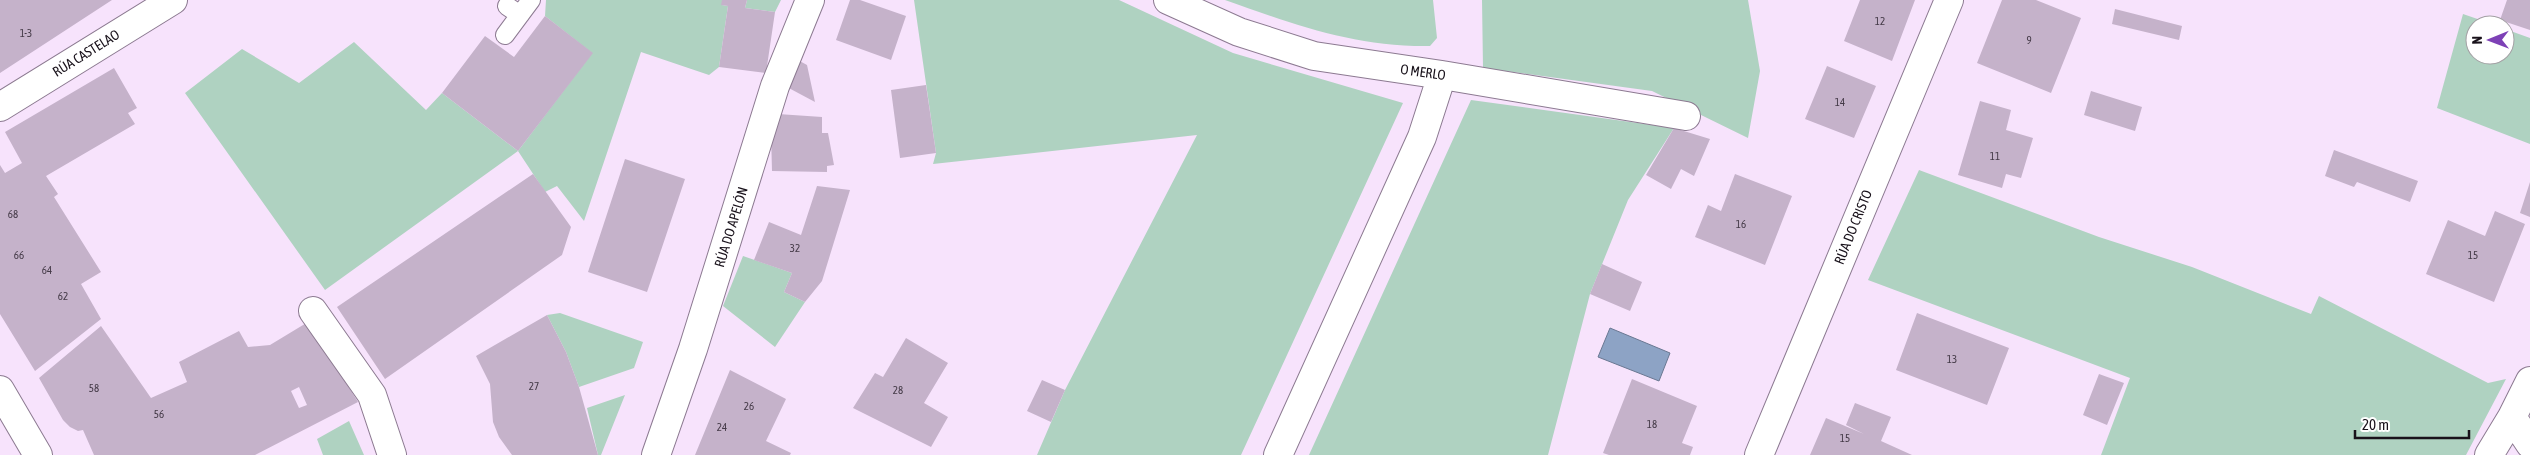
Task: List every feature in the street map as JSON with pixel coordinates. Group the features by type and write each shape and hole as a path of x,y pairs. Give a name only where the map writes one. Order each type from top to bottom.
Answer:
{"street":[{"name":"RÚA CASTELAO","path":"0,107 173,0"},
{"name":"RÚA DO APELÓN","path":"656,455 693,349 775,86 810,0"},
{"name":"O MERLO","path":"1168,0 1239,32 1314,56 1442,75 1686,116"},
{"name":"RÚA DO CRISTO","path":"1759,455 1949,0"},
{"path":"1278,455 1422,137 1442,75"},
{"path":"313,311 372,395 392,455"},
{"path":"2489,455 2512,417 2530,381"},
{"path":"0,390 38,455"},
{"path":"2512,417 2530,444"}],"lane":[{"path":"505,35 513,10 531,0"}],"green space":[{"path":"546,0 722,0 722,5 728,6 719,67 709,75 641,52 584,221 557,186 545,192 518,151 592,53 545,16"},
{"path":"747,0 781,0 775,12 745,8"},
{"path":"914,0 1119,0 1233,53 1403,103 1241,455 1037,455 1065,390 1197,135 933,164 936,153"},
{"path":"1225,0 1433,0 1437,38 1430,46 1376,43 1301,26"},
{"path":"1482,0 1748,0 1760,71 1748,138 1652,91 1483,68"},
{"path":"2463,14 2466,15 2465,65 2515,65 2515,33 2530,38 2530,144 2437,108"},
{"path":"354,42 426,110 442,93 518,151 325,290 185,93 242,49 299,83"},
{"path":"1471,100 1674,128 1628,200 1590,294 1548,455 1309,455"},
{"path":"1919,170 2099,237 2192,267 2311,314 2319,296 2488,383 2506,379 2466,455 2101,455 2130,378 1868,280"},
{"path":"743,256 792,273 784,292 805,302 775,347 723,306"},
{"path":"560,313 643,342 634,368 579,387 566,352 547,315"},
{"path":"625,395 601,455 598,455 587,408"},
{"path":"349,421 364,455 323,455 317,439"}],"water":[{"path":"1610,328 1670,353 1659,381 1598,357"}],"building":[{"path":"0,0 112,0 0,73"},
{"path":"722,0 747,0 745,8 775,12 766,73 719,67 728,6 721,5"},
{"path":"850,0 860,0 906,16 891,60 836,40"},
{"path":"1860,0 1915,0 1892,61 1844,41"},
{"path":"2002,0 2036,0 2081,18 2051,93 1977,63"},
{"path":"2507,0 2530,0 2530,30 2515,25 2515,15 2502,15"},
{"path":"2115,9 2182,26 2179,40 2112,24"},
{"path":"545,16 593,53 518,151 442,93 485,36 514,57"},
{"path":"796,59 807,65 815,102 785,86"},
{"path":"1827,66 1876,86 1854,138 1805,119"},
{"path":"114,68 137,108 128,113 135,124 46,176 58,194 54,197 101,272 81,284 101,319 35,371 0,314 0,165 5,173 22,163 5,132"},
{"path":"926,85 936,153 900,158 891,90"},
{"path":"2091,91 2142,107 2135,131 2084,115"},
{"path":"1980,101 2011,110 2006,130 2033,138 2021,178 2006,174 2002,188 1958,175"},
{"path":"778,114 822,117 822,133 828,133 834,165 827,166 827,172 772,171 771,134"},
{"path":"1674,128 1710,139 1694,176 1681,169 1671,189 1646,175"},
{"path":"2334,150 2418,181 2410,202 2357,182 2354,187 2325,176"},
{"path":"625,159 685,179 647,292 588,272"},
{"path":"533,174 571,227 562,255 385,379 337,307"},
{"path":"1735,174 1792,196 1765,265 1695,237 1708,205 1721,211"},
{"path":"2530,182 2530,217 2520,213"},
{"path":"817,186 850,190 822,281 805,302 784,292 792,273 754,260 769,222 801,235"},
{"path":"2495,211 2525,224 2494,302 2426,274 2448,220 2485,236"},
{"path":"1602,264 1642,282 1630,311 1590,294"},
{"path":"1917,313 2009,348 1987,405 1896,370"},
{"path":"547,315 566,352 579,387 598,455 512,455 499,437 493,422 490,384 476,356"},
{"path":"308,322 358,402 255,455 94,455 83,430 78,431 70,427 63,420 39,378 101,326 151,398 187,382 179,362 239,331 248,347 270,345","holes":["299,387 307,405 299,408 291,391"]},
{"path":"906,338 948,363 924,403 948,417 931,447 853,408 875,373 883,377"},
{"path":"730,370 786,399 766,441 791,453 790,455 695,455"},
{"path":"2099,374 2124,383 2107,425 2083,415"},
{"path":"1632,379 1697,406 1682,443 1693,447 1690,455 1609,455 1603,453"},
{"path":"1042,380 1065,390 1051,422 1027,411"},
{"path":"1855,403 1891,417 1881,441 1912,455 1810,455 1826,418 1864,434 1846,425"}]}
